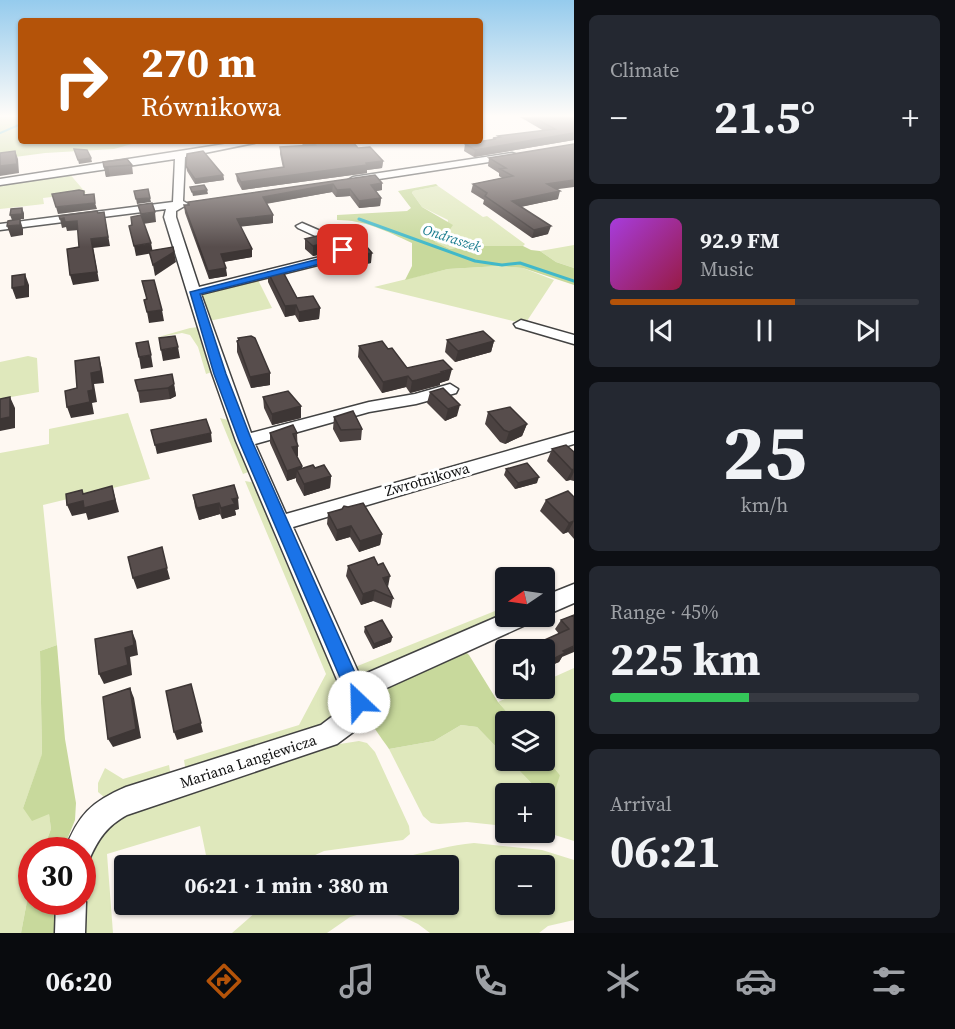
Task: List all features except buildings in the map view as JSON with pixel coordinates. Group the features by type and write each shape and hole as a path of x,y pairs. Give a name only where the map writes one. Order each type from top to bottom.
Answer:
{"street":[{"path":"0,182 143,161"},
{"path":"178,205 180,161"},
{"path":"337,182 486,161"},
{"path":"0,226 199,202"},
{"name":"Mariana Langiewicza","path":"83,837 95,819 126,801 328,735 351,718 359,702 245,441 220,374 170,217 171,210 178,205"},
{"path":"195,292 342,255 343,250 335,242 302,226"},
{"path":"521,324 574,339"},
{"path":"245,441 369,407 416,399 450,389"},
{"name":"Zwrotnikowa","path":"281,522 459,469 574,438"},
{"path":"555,601 574,593"},
{"path":"354,690 497,627"},
{"path":"70,933 71,915"}],"green space":[{"path":"68,172 86,193 43,198 44,204 0,209 0,183"},
{"path":"436,184 438,186 412,193 422,207 453,225 446,235 435,242 450,249 466,246 523,246 540,251 556,262 574,268 574,285 523,268 499,266 448,269 405,280 412,266 412,243 366,224 337,220 337,215 407,211 411,208 398,191"},
{"path":"438,186 483,217 487,216 525,244 523,246 466,246 450,249 434,242 446,235 448,220 422,207 412,193"},
{"path":"574,245 574,268 556,262 540,251"},
{"path":"499,266 523,268 554,280 525,324 374,287 448,269"},
{"path":"257,278 272,308 209,321 201,295 215,289 245,284"},
{"path":"199,327 215,371 206,374 198,347 190,335 182,333 155,338"},
{"path":"28,356 37,358 39,392 0,399 0,362"},
{"path":"128,413 150,479 43,505 57,645 40,651 42,755 23,808 49,813 51,829 48,837 18,837 18,915 24,915 21,933 0,933 0,453 49,444 49,429"},
{"path":"220,418 232,421 251,471 243,474"},
{"path":"245,481 256,483 275,538 340,685 343,698 340,711 321,728 186,773 184,760 299,725 326,674"},
{"path":"495,611 495,620 366,676 359,674 355,667"},
{"path":"57,645 65,739 76,803 75,820 68,837 48,837 51,829 49,814 32,821 23,808 42,754 40,651"},
{"path":"463,649 469,655 495,699 506,711 495,711 495,746 477,727 461,725 434,741 389,749 374,728 366,711 370,698 381,687"},
{"path":"574,668 574,841 555,835 555,783 551,783 560,775 555,769 555,711 506,711 498,702 505,699 555,699 555,677"},
{"path":"461,725 477,727 495,746 495,771 520,771 531,783 495,783 495,825 467,822 431,823 423,816 389,749 434,741"},
{"path":"359,741 367,743 375,752 409,826 410,834 403,840 324,851 315,855 206,855 200,826 107,854 113,933 78,933 79,915 96,915 96,842 113,818 327,746"},
{"path":"169,765 171,777 110,796 104,797 98,792 98,783 105,768 123,779"},
{"path":"555,769 560,775 555,790 555,783 531,783 520,771 555,771"},
{"path":"474,843 542,850 574,860 574,920 548,926 539,933 430,933 418,924 397,915 459,915 459,855 412,855"},
{"path":"24,915 55,915 54,933 21,933"},
{"path":"253,915 357,915 350,917 327,933 232,933"}],"waterway":[{"name":"Ondraszek","path":"359,219 475,261 502,265 520,263 574,281"}],"route":[{"path":"343,250 342,255 337,257 195,292 220,374 245,441 359,702"}]}
